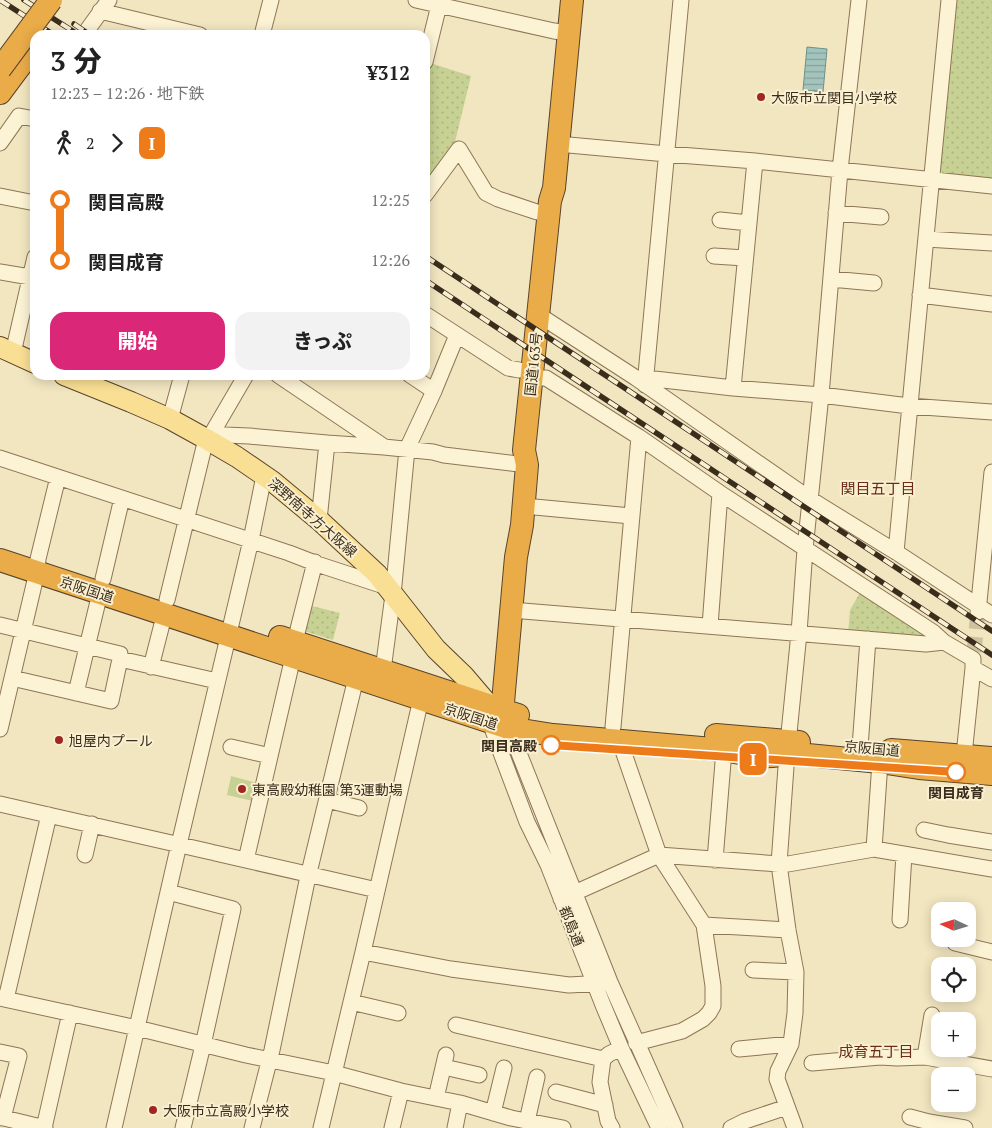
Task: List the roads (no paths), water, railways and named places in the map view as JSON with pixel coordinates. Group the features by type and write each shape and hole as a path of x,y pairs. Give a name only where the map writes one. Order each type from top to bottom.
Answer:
{"highway":[{"path":"0,69 51,0"},
{"path":"47,30 69,0"},
{"name":"国道163号","path":"498,717 520,465 524,450 550,201 554,188 558,144 562,32 557,0"},
{"name":"国道163号","path":"498,717 503,703 516,557 524,506 519,449 538,251 540,222 537,212 562,32 572,0"},
{"path":"0,93 30,53"},
{"path":"520,465 511,448 545,319 557,201 554,188"},
{"path":"529,374 532,231 533,221 537,212"},
{"name":"京阪国道","path":"0,546 38,565 294,649 383,670 544,734 616,734 788,747 860,747 992,758"},
{"name":"京阪国道","path":"0,560 38,565"},
{"name":"京阪国道","path":"101,586 167,600 230,628"},
{"name":"京阪国道","path":"294,649 356,678 421,699 498,717"},
{"name":"京阪国道","path":"616,734 748,754 778,756 788,747"},
{"name":"京阪国道","path":"788,747 919,768 992,774"}],"main road":[{"path":"6,350 30,361"},
{"name":"深野南寺方大阪線","path":"76,380 170,419 208,440 264,476 320,520 377,574 436,648 464,676 498,717"}],"street":[{"path":"263,30 271,0"},
{"path":"416,0 562,32"},
{"path":"646,381 681,0"},
{"path":"795,1128 777,1079 778,1071 791,1044 795,1013 796,972 779,864 836,213 859,0"},
{"path":"896,552 908,406 949,0"},
{"path":"430,42 439,5"},
{"path":"88,30 105,6 184,30"},
{"path":"0,143 19,116 30,118"},
{"path":"558,144 754,161 992,186"},
{"path":"430,188 459,148 486,193 537,212"},
{"path":"733,388 754,161"},
{"path":"0,196 30,202"},
{"path":"836,213 881,217"},
{"path":"720,220 749,223"},
{"path":"926,239 992,243"},
{"path":"714,256 745,258"},
{"path":"0,272 30,277 6,350"},
{"path":"831,279 874,283"},
{"path":"920,295 992,304"},
{"path":"430,317 508,368 546,378 805,550 933,632 944,642 973,660 992,679"},
{"path":"545,319 646,381 810,498 896,552 983,611"},
{"path":"383,670 390,591 407,449 457,335"},
{"path":"170,419 181,380"},
{"path":"167,600 204,447 243,380"},
{"path":"285,380 384,446"},
{"path":"418,380 434,391"},
{"path":"646,381 821,395 908,406 992,412"},
{"path":"208,440 225,435 384,446 520,465"},
{"path":"636,1043 682,1031 703,1020 713,1006 713,986 704,925 659,855 616,734 622,620 639,438"},
{"path":"320,520 327,443"},
{"path":"0,458 251,540 390,591"},
{"path":"983,611 992,472"},
{"path":"114,1128 251,540 264,476"},
{"path":"0,729 58,477"},
{"path":"710,626 720,494"},
{"path":"76,693 122,498"},
{"path":"524,506 631,516"},
{"path":"246,860 315,562"},
{"path":"511,610 926,644 944,642"},
{"path":"151,667 162,624"},
{"path":"0,626 88,647 151,667 217,681"},
{"path":"860,747 868,639"},
{"path":"12,678 110,701 120,657"},
{"path":"964,755 973,660"},
{"path":"252,1128 269,1060 309,874 356,678"},
{"path":"321,1128 421,699"},
{"name":"都島通","path":"498,717 501,753 528,822 548,865 567,895 602,983 622,1048 659,1128"},
{"path":"231,747 270,756"},
{"path":"715,860 724,750"},
{"path":"874,849 880,762"},
{"path":"327,800 359,808"},
{"path":"0,804 377,890"},
{"path":"49,815 3,998 269,1060 334,1073 401,1091 460,1103 493,1113 510,1123 527,1122 563,1128"},
{"path":"85,855 92,824"},
{"path":"924,830 992,842"},
{"path":"943,861 948,835"},
{"path":"567,895 585,889 659,855 788,864 874,849 992,869"},
{"path":"900,920 904,854"},
{"path":"168,892 233,909 183,1128"},
{"path":"704,925 788,930"},
{"path":"976,948 992,952"},
{"path":"363,952 452,969 569,986 602,983"},
{"path":"753,970 796,972"},
{"name":"都島通","path":"602,983 636,1043 675,1128"},
{"path":"351,1002 398,1014"},
{"path":"0,1052 18,1056 2,1118 44,1128 70,1013"},
{"path":"925,1056 931,1021"},
{"path":"456,1024 602,1059 622,1048"},
{"path":"740,1049 791,1044"},
{"path":"812,1063 880,1057 925,1056 992,1069"},
{"path":"602,1059 600,1082 608,1121 612,1128"},
{"path":"436,1098 445,1061 479,1075"},
{"path":"493,1113 504,1068"},
{"path":"527,1122 537,1077"},
{"path":"392,1128 401,1091"},
{"path":"556,1092 605,1105"},
{"path":"455,1128 460,1103"},
{"path":"731,1128 786,1107"},
{"path":"910,1117 928,1125 965,1128"}],"water":[{"path":"807,47 827,49 823,92 803,90"}],"tunnel":[{"path":"974,652 978,612"}],"railway":[{"path":"0,0 46,30"},
{"path":"24,0 71,30"},
{"path":"74,24 83,30"},
{"path":"430,259 992,631"},
{"path":"430,283 992,655"}],"metro line":[{"name":"I","path":"551,745 956,772"}],"place":[{"name":"大阪市立関目小学校","path":"761,97"},
{"name":"旭屋内プール","path":"59,740"},
{"name":"関目高殿","path":"551,745"},
{"name":"関目成育","path":"956,772"},
{"name":"東高殿幼稚園 第3運動場","path":"242,789"},
{"name":"大阪市立高殿小学校","path":"153,1110"}],"district":[{"name":"関目五丁目","path":"878,488"},
{"name":"成育五丁目","path":"876,1051"}]}
